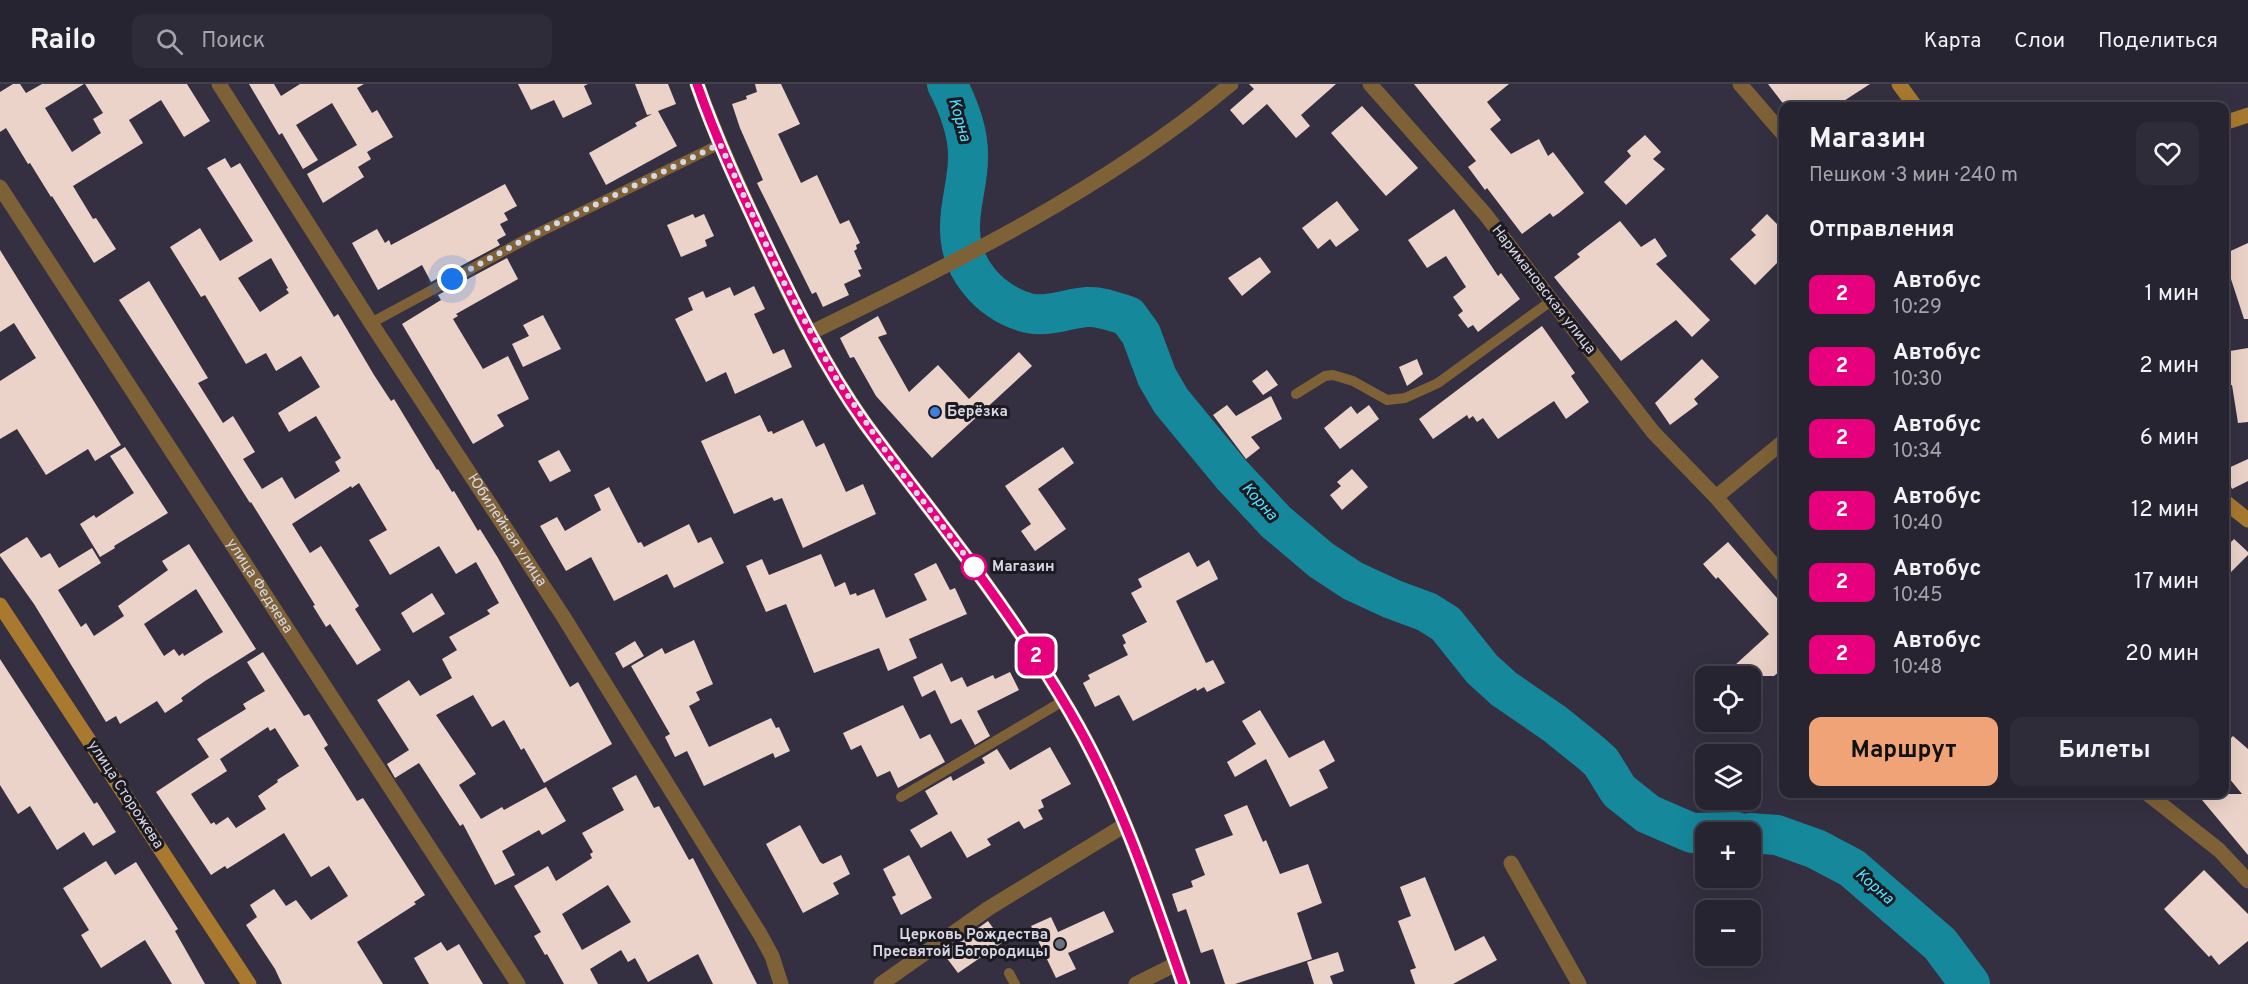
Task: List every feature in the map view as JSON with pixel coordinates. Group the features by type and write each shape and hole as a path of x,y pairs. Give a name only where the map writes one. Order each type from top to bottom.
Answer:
{"main road":[{"path":"697,84 720,144 773,260 810,333 862,420 987,586 1033,652 1064,701 1093,754 1125,825 1183,984"},
{"path":"1899,84 1912,102"},
{"path":"2229,121 2248,115"},
{"path":"2229,505 2248,520"},
{"name":"улица Сторожева","path":"0,605 249,984"}],"street":[{"name":"Юбилейная улица","path":"219,84 570,626 760,934 772,956 782,984"},
{"path":"810,333 987,246 1112,170 1231,84"},
{"name":"Наримановская улица","path":"1370,84 1485,214 1653,432 1716,497 1779,571"},
{"path":"1740,84 1779,129"},
{"name":"улица Федяева","path":"0,187 518,984"},
{"path":"1716,497 1779,445"},
{"path":"2153,798 2219,850 2248,881"},
{"path":"881,984 989,908 1125,825"},
{"path":"1511,863 1580,984"},
{"path":"1136,984 1176,964"}],"lane":[{"path":"372,322 531,236 720,144"},
{"path":"1296,394 1325,376 1334,375 1353,381 1388,400 1405,398 1438,383 1551,301"},
{"path":"901,797 1064,701"},
{"path":"1009,973 1015,984"}],"building":[{"path":"13,84 20,84 26,93 42,84 84,84 45,108 72,152 101,133 93,119 103,113 85,84 187,84 210,121 184,137 161,100 129,120 143,143 73,186 93,219 96,218 116,249 94,263 6,128 0,132 0,92"},
{"path":"249,84 274,84 281,96 300,84 364,84 357,88 372,113 377,110 393,137 367,152 371,159 358,167 364,177 323,203 307,174 357,145 332,103 296,125 318,160 303,169 282,133 279,135"},
{"path":"518,84 588,84 584,86 592,104 563,118 554,100 531,110"},
{"path":"635,84 668,84 676,104 658,111 677,146 606,185 589,153 637,126 635,123 652,114 647,115"},
{"path":"755,84 781,84 800,124 778,134 801,183 817,175 840,224 849,220 860,243 856,245 857,249 854,251 862,269 858,270 861,276 844,284 849,295 823,307 816,292 812,294 757,183 763,180 732,104 747,99 746,96 757,92"},
{"path":"1249,84 1336,84 1301,115 1310,126 1296,138 1267,104 1243,125 1230,110 1254,89"},
{"path":"1414,84 1509,84 1487,102 1501,120 1490,129 1511,154 1539,139 1548,156 1553,152 1584,193 1553,217 1550,213 1522,234 1468,167 1476,161"},
{"path":"1768,84 1870,84 1842,102 1782,102"},
{"path":"1362,106 1418,168 1386,196 1331,133"},
{"path":"1645,135 1661,152 1653,159 1665,169 1626,205 1604,182 1631,156 1627,151"},
{"path":"225,158 231,168 240,163 334,317 338,314 391,401 394,399 437,470 452,492 454,491 478,531 480,529 570,687 578,682 612,744 544,783 524,748 521,750 504,720 492,727 473,695 436,715 476,774 459,785 481,819 502,807 504,810 546,787 566,821 542,835 539,830 502,851 515,875 495,885 463,824 460,826 419,763 395,778 387,764 409,750 377,700 409,680 420,696 452,678 442,659 457,650 449,637 490,614 487,610 499,603 476,562 456,574 439,546 390,575 369,540 387,530 359,483 292,524 310,553 321,546 359,606 355,609 381,650 357,665 330,624 326,627 313,606 315,605 251,502 119,300 149,281 208,378 198,383 223,423 233,416 255,452 243,459 262,489 282,477 295,499 340,471 335,462 341,458 316,416 289,432 278,413 320,387 301,356 276,371 266,353 246,364 205,295 201,297 170,247 200,228 220,261 253,241 207,168","holes":["271,258 288,288 286,289 289,293 260,312 238,278"]},
{"path":"505,184 517,206 504,213 508,220 500,224 506,235 497,240 500,245 431,282 422,265 378,290 352,243 377,229 385,243 389,240 391,245"},
{"path":"1337,201 1359,230 1336,247 1330,239 1318,249 1302,228"},
{"path":"1454,209 1498,276 1501,273 1520,299 1478,332 1473,325 1468,328 1458,315 1463,311 1453,297 1466,287 1446,256 1427,268 1408,240"},
{"path":"693,214 695,218 704,214 714,236 705,240 707,246 681,257 667,225"},
{"path":"1767,214 1779,226 1779,261 1755,285 1730,259 1756,235 1751,230"},
{"path":"1620,221 1641,247 1655,238 1667,256 1656,264 1710,320 1692,337 1676,320 1621,361 1554,277 1580,257 1577,254"},
{"path":"2248,243 2248,319 2244,319 2231,279 2229,280 2229,252"},
{"path":"0,250 121,445 95,461 88,449 46,475 17,429 0,439 0,381 36,358 14,323 0,332"},
{"path":"1260,257 1271,272 1242,296 1228,278"},
{"path":"507,258 518,279 456,314 458,316 453,319 483,369 508,356 529,399 497,415 504,426 473,444 402,324 441,300 438,295"},
{"path":"754,286 765,309 754,314 773,354 784,349 792,367 735,394 726,372 706,382 675,319 693,310 688,298 703,291 706,298 730,287 734,296"},
{"path":"543,315 561,349 523,367 512,344 529,336 523,325"},
{"path":"878,316 887,334 878,337 909,392 938,365 969,399 1019,352 1032,366 932,458 876,396 854,357 850,358 840,338"},
{"path":"1542,326 1575,373 1571,376 1589,402 1566,419 1554,401 1498,439 1483,418 1477,422 1473,416 1469,419 1467,415 1433,439 1419,419"},
{"path":"2248,348 2248,422 2238,423 2232,385 2229,385 2229,351"},
{"path":"1417,359 1423,374 1407,386 1399,367"},
{"path":"1702,359 1719,377 1694,399 1698,404 1670,425 1655,403"},
{"path":"1267,370 1278,385 1263,395 1252,381"},
{"path":"1271,396 1282,419 1251,437 1260,448 1246,459 1213,415 1227,405 1236,416"},
{"path":"1369,405 1379,419 1340,449 1324,428 1351,406 1357,414"},
{"path":"760,415 768,432 772,431 773,434 803,420 816,447 824,443 846,492 863,484 876,514 803,548 782,498 774,501 772,497 734,514 701,441"},
{"path":"125,447 168,513 100,557 80,524 94,515 96,518 134,493 110,456"},
{"path":"1063,447 1074,463 1038,489 1066,529 1035,551 1021,531 1031,524 1005,486"},
{"path":"559,450 571,471 550,482 538,461"},
{"path":"2248,459 2248,481 2232,489 2229,482 2229,468"},
{"path":"1352,469 1368,487 1342,510 1330,495 1341,486 1337,482"},
{"path":"609,487 638,543 641,542 644,547 689,524 698,543 711,537 724,563 674,588 667,574 614,601 591,557 566,571 540,526 557,517 565,531 601,510 594,495"},
{"path":"27,537 41,558 50,553 59,568 92,548 101,563 58,590 81,627 86,623 94,636 124,616 118,606 168,570 162,561 189,544 256,649 205,681 181,698 183,701 165,713 157,701 120,724 116,716 106,722 34,604 0,554","holes":["196,589 223,632 184,656 183,653 179,656 174,649 164,656 144,624"]},
{"path":"2234,539 2248,552 2248,555 2229,574 2229,544"},
{"path":"1728,542 1779,600 1779,672 1774,676 1761,676 1761,666 1734,666 1769,634 1718,577 1716,579 1703,564"},
{"path":"1189,552 1197,567 1209,560 1218,579 1176,601 1206,663 1213,660 1225,683 1207,692 1204,687 1197,691 1196,688 1133,721 1119,695 1095,707 1083,683 1090,679 1088,675 1128,655 1123,645 1126,643 1122,635 1147,622 1131,593 1142,587 1138,579"},
{"path":"821,554 835,587 845,582 850,595 856,593 857,596 874,589 886,618 927,600 914,574 936,563 950,590 955,588 967,614 909,639 917,658 888,671 879,648 814,673 786,604 766,612 746,566 762,559 769,575"},
{"path":"432,593 445,614 413,633 401,613"},
{"path":"694,640 713,684 696,692 700,700 689,706 709,747 771,718 776,728 779,727 790,751 775,758 773,753 704,786 687,751 675,757 665,737 670,734 631,666 662,648 665,654"},
{"path":"635,641 644,656 623,668 615,653"},
{"path":"263,652 304,716 309,714 328,745 324,748 357,801 363,798 425,895 414,902 416,904 357,942 383,984 282,984 275,969 246,925 257,917 250,905 274,889 286,906 296,900 311,920 348,896 329,866 311,877 284,833 227,869 225,866 211,875 156,792 209,757 197,739 246,709 243,704 265,691 247,662","holes":["268,727 270,731 275,728 299,766 258,796 266,809 236,828 228,817 216,825 214,822 211,824 191,794 227,771 220,759"]},
{"path":"0,659 94,804 97,802 116,832 93,846 84,832 57,850 30,806 18,814 0,785"},
{"path":"942,663 951,682 962,677 967,687 993,675 995,679 1010,672 1019,690 977,711 990,736 975,745 961,719 951,724 935,690 922,697 913,677"},
{"path":"903,705 920,739 930,734 945,762 898,788 890,771 877,777 861,745 851,750 843,733"},
{"path":"1260,710 1289,758 1324,740 1335,761 1319,770 1328,788 1290,807 1266,759 1235,777 1227,762 1256,744 1242,721"},
{"path":"2233,736 2248,749 2248,855 2200,798 2229,798 2229,794 2242,794 2229,778 2229,740"},
{"path":"1050,747 1071,784 1041,800 1044,807 1038,810 1043,819 1024,829 1019,821 987,839 991,845 967,858 951,831 921,848 910,830 938,814 925,791 951,776 953,781 985,763 982,758 997,749 1010,770"},
{"path":"636,775 654,808 659,806 689,860 693,858 757,984 713,984 698,954 648,982 635,958 628,962 621,950 590,969 598,984 564,984 534,936 541,932 514,886 548,866 556,881 592,858 590,854 593,852 582,833 624,810 612,788","holes":["608,885 631,922 582,950 562,914"]},
{"path":"1247,805 1263,842 1266,840 1280,874 1308,864 1322,903 1297,913 1312,959 1235,984 1225,984 1213,949 1201,953 1186,909 1178,912 1172,894 1193,887 1191,881 1205,875 1195,849 1233,835 1224,815"},
{"path":"800,825 820,862 823,864 841,855 850,874 833,883 839,894 803,913 766,844"},
{"path":"909,855 932,898 901,915 892,897 896,895 883,869"},
{"path":"106,861 115,875 136,862 178,929 175,931 205,984 172,984 145,940 101,968 81,935 89,930 63,888"},
{"path":"2204,870 2248,914 2248,941 2219,965 2164,909"},
{"path":"1425,877 1455,951 1484,936 1497,960 1453,984 1415,984 1410,970 1416,968 1398,921 1411,916 1400,887"},
{"name":"Церковь Рождества Пресвятой Богородицы","path":"1104,911 1114,932 1068,953 1076,969 1056,978 1031,926 1051,917 1058,932"},
{"path":"988,921 1003,942 958,973 943,953"},
{"path":"441,942 447,951 459,944 483,984 429,984 414,958"},
{"path":"1338,952 1344,971 1330,976 1333,984 1314,984 1307,962"}],"waterway":[{"name":"Корна","path":"947,84 962,120 968,149 967,176 960,217 961,241 971,269 989,292 1001,301 1028,313 1043,314 1092,307 1128,316 1141,334 1157,377 1171,401 1232,475 1276,522 1321,560 1353,581 1427,612 1446,624 1482,669 1504,689 1555,724 1601,762 1619,791 1648,814 1695,833"},
{"name":"Корна","path":"1761,834 1777,835 1816,849 1852,868 1940,944 1970,984"}],"bus line":[{"name":"2","path":"697,84 750,212 782,279 836,378 862,420 1017,628 1054,684 1093,754 1125,825 1183,984"}],"place":[{"name":"Берёзка","path":"935,412"},
{"name":"Магазин","path":"974,567"},
{"name":"Церковь Рождества Пресвятой Богородицы","path":"1060,944"}],"route":[{"path":"452,279 531,236 720,144 782,279 836,378 862,420 974,567"}]}
